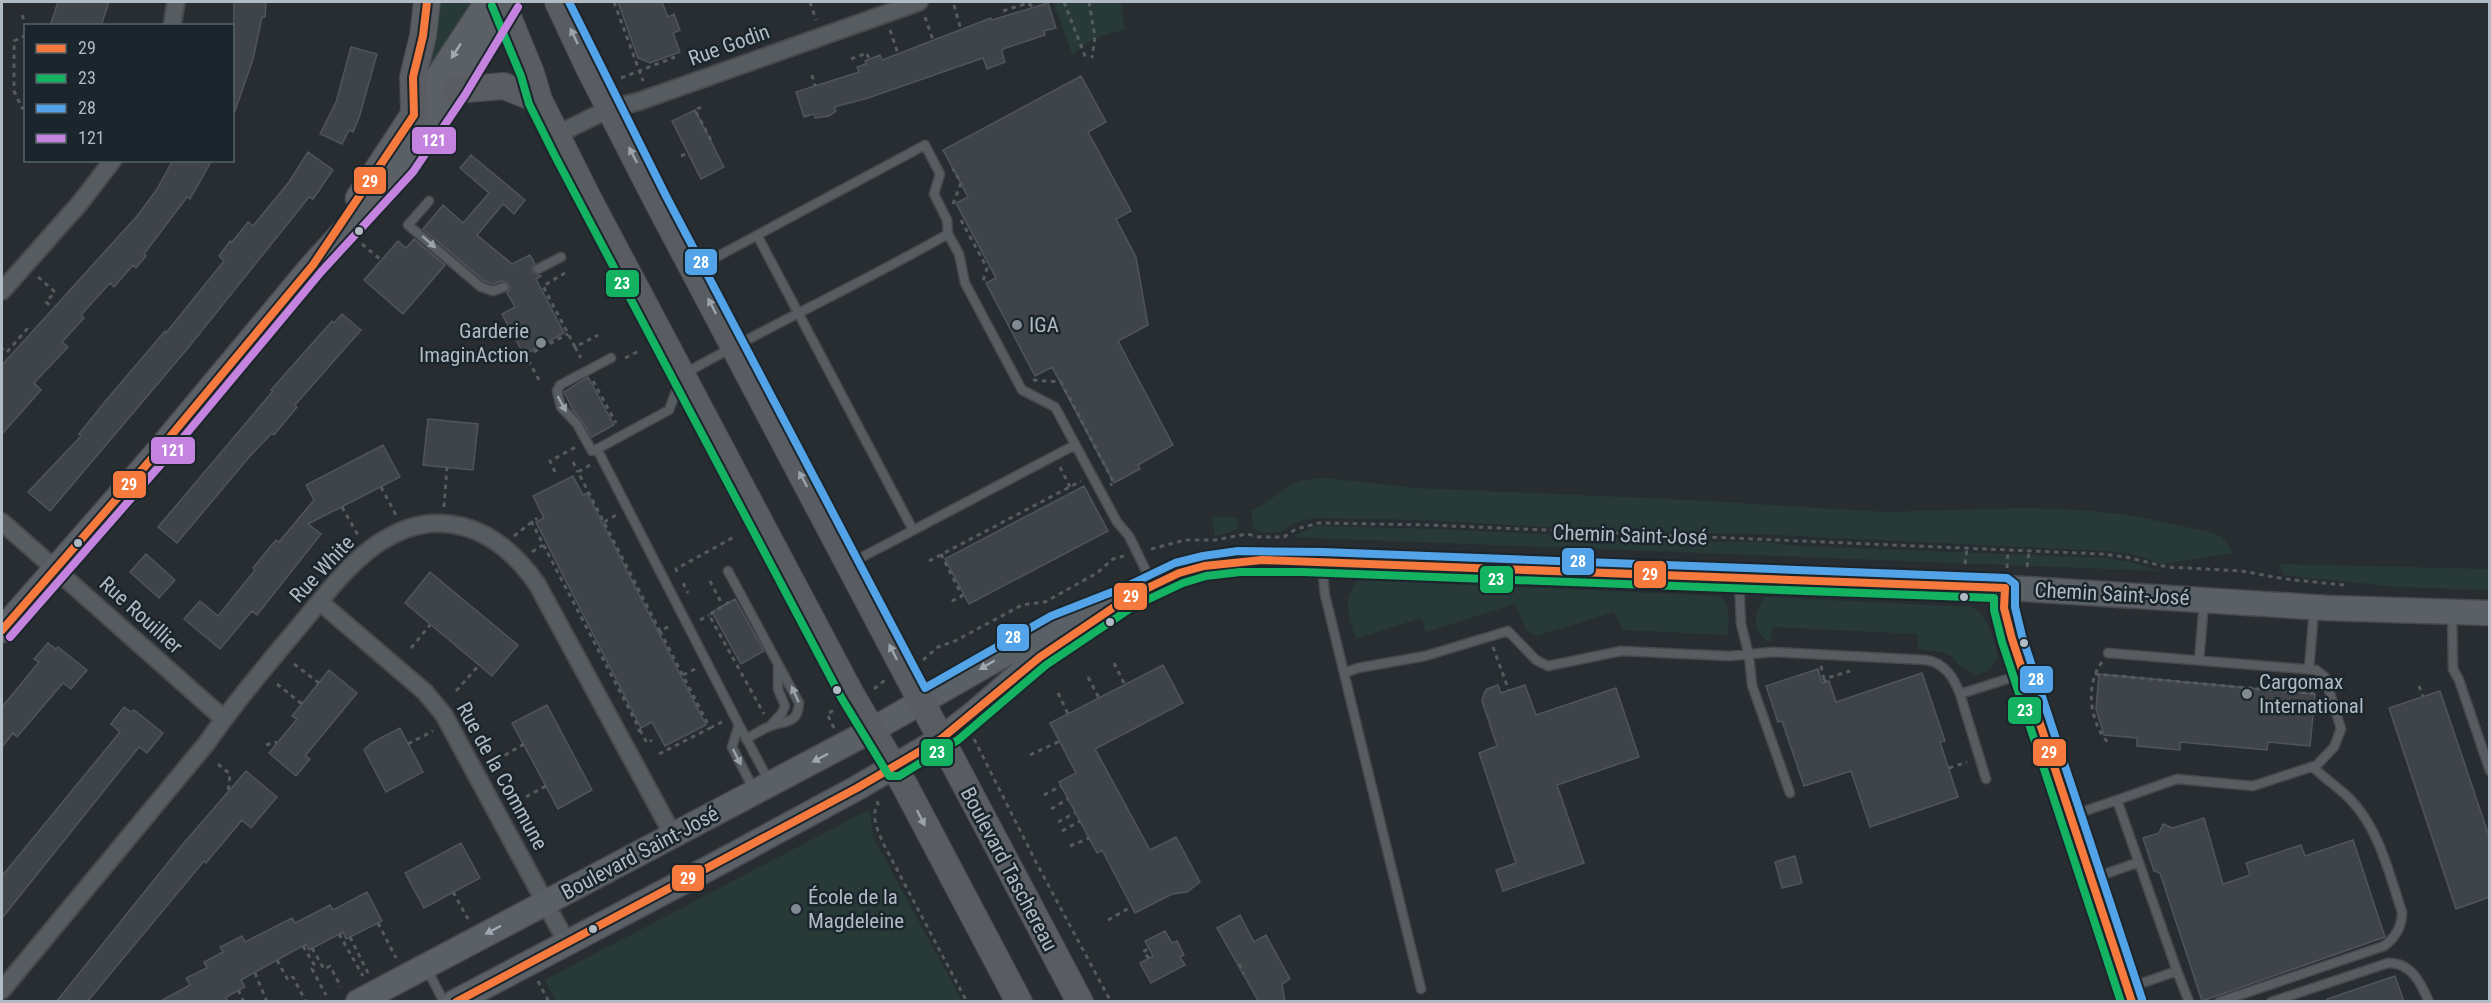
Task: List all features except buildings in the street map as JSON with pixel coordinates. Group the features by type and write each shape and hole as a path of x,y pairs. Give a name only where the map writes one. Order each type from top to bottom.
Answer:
{"main road":[{"path":"414,115 413,77 423,36 427,2"},
{"name":"Boulevard Taschereau","path":"558,2 609,109 1080,1002"},
{"path":"500,3 531,73 539,100 556,135 682,375 1019,1002"},
{"path":"456,90 504,86 539,100"}],"street":[{"path":"172,24 176,2"},
{"path":"313,265 414,115 500,3"},
{"path":"2,630 169,439 313,265 405,165 456,90 500,3"},
{"name":"Rue Godin","path":"556,135 609,109 921,9"},
{"path":"2,291 80,203 111,162"},
{"name":"Rue Rouillier","path":"2,522 224,719"},
{"name":"Rue White","path":"2,990 350,567 385,539 412,527 441,523 456,524 500,543 521,563 537,584 673,835"},
{"name":"Chemin Saint-José","path":"921,703 1056,625 1129,597 1179,573 1215,564 1262,560 2005,588 2314,608 2490,613"},
{"path":"2005,588 2004,602 2007,622 2130,995"},
{"name":"Chemin Saint-José","path":"941,739 1040,657 1129,597"},
{"name":"Rue de la Commune","path":"320,602 411,680 435,703 451,725 567,943"},
{"name":"Boulevard Saint-José","path":"350,994 426,966 921,703"},
{"path":"454,1002 894,767 941,739"}],"lane":[{"path":"693,269 925,146 940,174 934,194 947,220 948,234 959,254 965,283 1022,390 1055,407 1117,522 1129,536 1153,585"},
{"path":"429,201 408,225 481,287 493,291 504,287"},
{"path":"763,788 746,739 597,449 669,410 682,375 948,234"},
{"path":"757,235 913,530"},
{"path":"538,269 561,257"},
{"path":"592,451 578,424 559,403 557,391 560,385 611,358"},
{"path":"848,565 1075,445"},
{"path":"1323,562 1323,586 1421,989"},
{"path":"728,571 797,696 799,709 788,723 768,722"},
{"path":"1739,579 1741,624 1755,694 1790,794"},
{"path":"2199,660 2205,600"},
{"path":"2309,669 2314,608"},
{"path":"2452,612 2453,669 2459,680 2490,771"},
{"path":"1344,673 1358,668 1425,656 1508,631 1536,660 1548,666 1621,651 1749,655 1773,652 1931,660 1950,673 1960,694 1986,779"},
{"path":"2070,816 2177,779 2253,786 2313,767 2334,747 2341,729 2325,677 2309,669 2108,653"},
{"path":"746,739 784,706 778,689 778,664"},
{"path":"1960,694 2024,674"},
{"path":"739,725 732,747 763,788"},
{"path":"2219,1002 2384,946 2394,936 2402,920 2402,912 2381,849 2367,824 2348,797 2313,767"},
{"path":"2117,800 2188,1002"},
{"path":"2091,879 2139,861"},
{"path":"2271,1002 2388,963 2397,963 2412,972 2429,1002"},
{"path":"426,966 444,1002"},
{"path":"2130,995 2177,971"}],"path":[{"path":"810,2 817,22"},
{"path":"1064,2 1087,61"},
{"path":"1089,2 1095,37 1092,58"},
{"path":"1003,11 1028,3 1033,7"},
{"path":"615,4 644,83"},
{"path":"954,5 962,30"},
{"path":"921,9 933,40"},
{"path":"22,15 25,24"},
{"path":"889,28 898,54"},
{"path":"24,36 14,40 14,91 24,108"},
{"path":"851,59 867,53 869,60"},
{"path":"621,78 675,57"},
{"path":"812,75 815,86"},
{"path":"700,106 695,110 712,144"},
{"path":"681,156 688,153"},
{"path":"952,167 961,183 952,204 956,211"},
{"path":"960,218 987,268 981,283 986,291"},
{"path":"360,242 381,260"},
{"path":"565,273 543,286 581,357"},
{"path":"38,277 55,292 46,302 53,308"},
{"path":"4,350 27,329 31,333"},
{"path":"539,380 526,356 568,334"},
{"path":"575,347 598,335"},
{"path":"622,359 639,351"},
{"path":"591,376 599,395 618,426"},
{"path":"1033,380 1061,382 1114,483"},
{"path":"555,472 550,461 580,445"},
{"path":"1055,456 1070,486"},
{"path":"573,462 710,728"},
{"path":"578,472 590,465"},
{"path":"444,510 447,467"},
{"path":"929,561 1083,480"},
{"path":"578,485 583,482"},
{"path":"381,487 397,517"},
{"path":"342,507 360,538"},
{"path":"1027,509 1030,515"},
{"path":"512,537 537,518"},
{"path":"531,521 647,743 652,740"},
{"name":"Chemin Saint-José","path":"1158,547 1185,540 1215,540 1247,534 1259,537 1284,537 1296,529 1319,523 1429,525 2112,555 2167,567 2242,571 2285,579"},
{"path":"688,593 676,569 734,537"},
{"path":"529,553 543,545"},
{"path":"1965,564 1967,549"},
{"path":"950,550 952,556"},
{"path":"2027,567 2029,551"},
{"path":"941,554 962,596 950,602"},
{"path":"924,660 938,647 1022,605 1044,602 1097,573 1113,559 1123,557"},
{"path":"710,581 723,606"},
{"path":"697,622 735,599"},
{"path":"709,615 768,722"},
{"path":"659,631 675,623"},
{"path":"411,648 430,624"},
{"path":"964,628 967,634"},
{"path":"1490,637 1509,691"},
{"path":"1114,663 1125,685"},
{"path":"294,664 319,683"},
{"path":"456,691 479,665"},
{"path":"1820,668 1825,681 1851,670"},
{"path":"2110,745 2101,735 2090,705 2095,672 2315,694"},
{"path":"1088,677 1099,698"},
{"path":"278,684 302,704"},
{"path":"2419,686 2423,696"},
{"path":"1058,693 1068,714"},
{"path":"827,714 832,726"},
{"path":"659,754 722,722"},
{"path":"408,744 436,729"},
{"path":"630,735 640,730"},
{"path":"974,738 1017,826 1111,1002"},
{"path":"1030,755 1060,741"},
{"path":"266,745 277,742"},
{"path":"497,760 524,744"},
{"path":"218,764 230,774 228,793"},
{"path":"1949,768 1955,766"},
{"path":"518,801 546,786"},
{"path":"1044,795 1061,786"},
{"path":"1051,809 1068,799"},
{"path":"878,804 874,817 883,843 967,1002"},
{"path":"1058,822 1075,813"},
{"path":"1062,831 1080,821"},
{"path":"1070,846 1089,838"},
{"path":"453,892 468,920"},
{"path":"1108,920 1131,907"},
{"path":"378,923 396,958"},
{"path":"339,934 363,976"},
{"path":"350,937 368,973"},
{"path":"303,946 315,966 312,969 326,995"},
{"path":"312,948 324,969 330,966 350,994"},
{"path":"1149,948 1143,952 1149,958"},
{"path":"277,960 288,980 293,977 306,1002"},
{"path":"1239,964 1244,974"},
{"path":"255,973 267,1002"},
{"path":"538,981 549,1002"},
{"path":"238,990 244,1002"}],"green space":[{"path":"440,2 470,2 471,6 426,74 437,29"},
{"path":"1053,2 1121,2 1125,30 1096,38 1084,45 1073,56"},
{"path":"1325,478 1415,488 1670,499 1886,512 2030,508 2091,511 2129,515 2205,531 2221,536 2233,553 2163,564 2131,554 2108,551 1756,534 1627,532 1427,520 1314,518 1293,524 1281,532 1263,533 1254,529 1251,511 1294,484 1304,480"},
{"path":"1212,516 1237,518 1239,528 1215,536"},
{"path":"1316,526 1436,529 1707,542 1765,542 1800,546 2106,558 2131,562 2160,571 1292,537"},
{"path":"2279,564 2489,569 2489,590 2398,587 2284,575"},
{"path":"1358,580 1720,596 1728,609 1727,635 1623,630 1614,612 1536,636 1526,630 1515,604 1426,632 1421,618 1356,639 1349,615 1348,601"},
{"path":"1764,597 1971,607 1986,622 1998,656 1989,670 1977,675 1960,666 1944,652 1918,649 1918,634 1772,627 1770,641 1767,641 1756,626 1758,609"},
{"name":"École de la Magdeleine","path":"870,809 873,837 962,1001 556,1001 545,980"}],"transit line":[{"name":"29","path":"2,630 154,456 313,265 414,115 413,77 423,36 427,2"},
{"name":"28","path":"569,2 666,196 925,688 1051,616 1125,587 1175,563 1238,551 1323,552 2007,578 2015,584 2015,607 2022,636 2142,999"},
{"name":"23","path":"492,6 521,76 529,104 555,156 842,699 889,776 899,776 958,740 1046,665 1134,606 1183,583 1206,576 1240,572 1303,572 1994,598 1994,610 2002,642 2121,1002"},
{"name":"121","path":"10,637 162,463 321,272 413,172 465,95 518,7"},
{"name":"29","path":"456,1002 857,788 941,739 1040,657 1129,597 1179,573 1204,566 1262,560 2005,588 2004,608 2012,639 2132,1002"}],"place":[{"name":"IGA","path":"1017,325"},
{"name":"Garderie ImaginAction","path":"541,343"},
{"name":"Cargomax International","path":"2247,694"},
{"name":"École de la Magdeleine","path":"796,909"}]}
